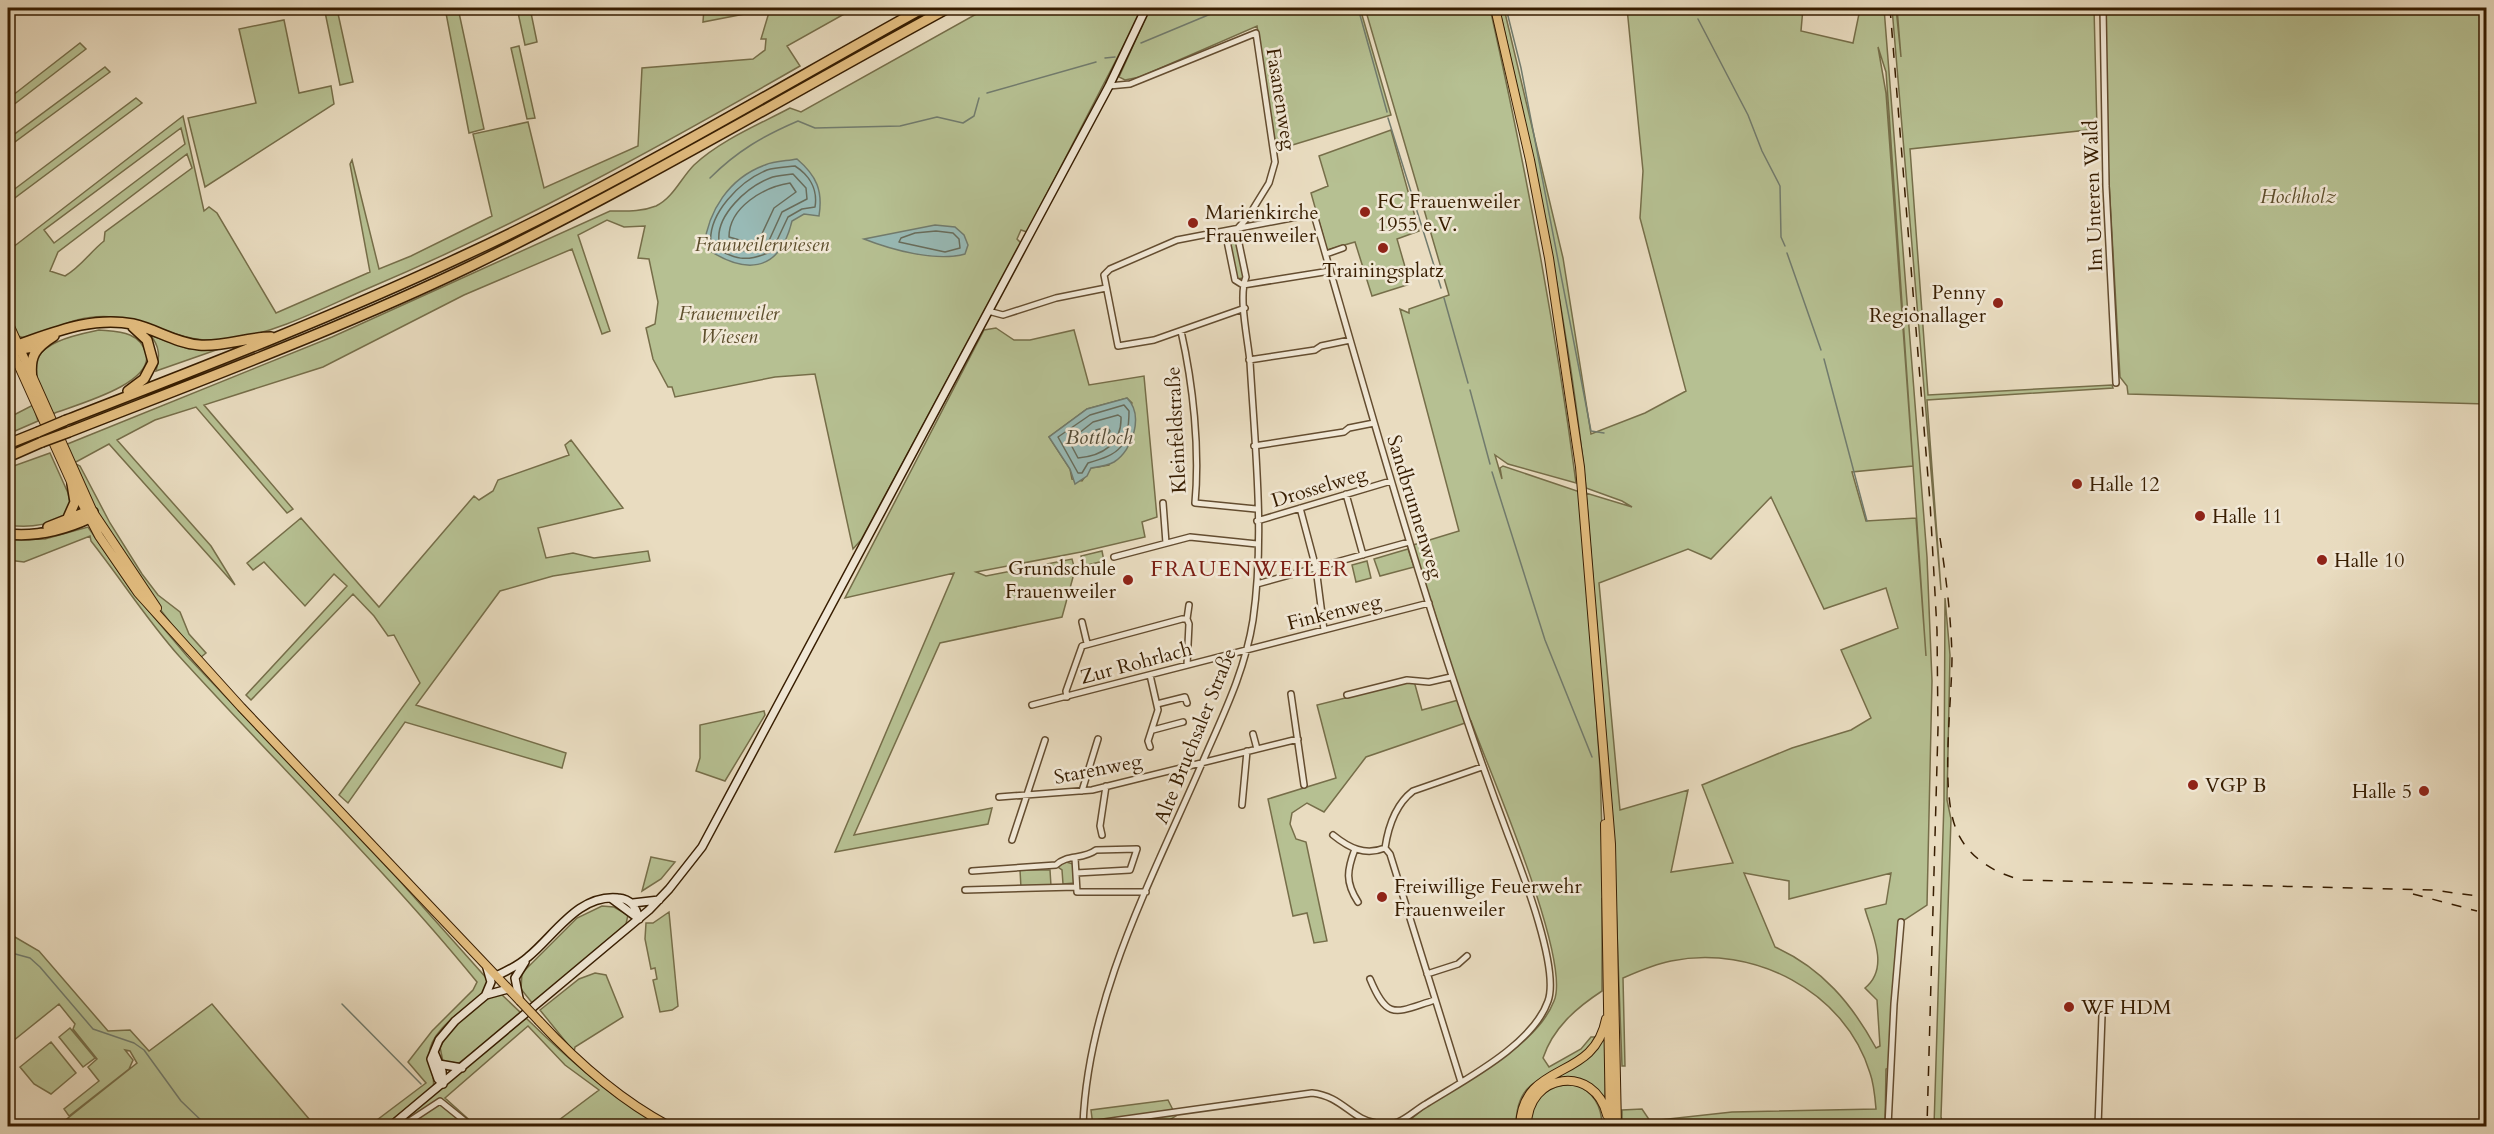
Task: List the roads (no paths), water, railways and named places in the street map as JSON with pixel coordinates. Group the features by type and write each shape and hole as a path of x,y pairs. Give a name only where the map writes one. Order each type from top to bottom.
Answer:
{"highway":[{"path":"8,444 277,337 407,282 510,233 686,140 924,8"},
{"path":"8,457 278,350 471,266 616,191 948,8"},
{"path":"14,348 66,328 92,322 126,323 192,344 225,344 259,337 277,337"},
{"path":"98,408 138,386 153,362 147,340 140,331 126,323"},
{"path":"32,379 32,357 39,346 66,328"},
{"path":"14,348 39,346"},
{"path":"67,520 75,502 72,484"},
{"path":"8,532 38,530 90,514"},
{"path":"8,532 38,534 90,514"}],"main road":[{"path":"391,1126 639,919 659,900 702,847 1108,86 1146,8"},
{"path":"1495,8 1532,170 1565,358 1580,467 1613,878 1612,1126"},
{"path":"8,322 14,348 72,484 125,576 176,637 575,1058 621,1095 669,1126"},
{"path":"14,348 32,379 88,501 90,514"},
{"path":"1598,679 1612,1126"},
{"path":"610,898 639,919"},
{"path":"496,976 528,957 575,912 594,900 622,898 633,903 659,900"},
{"path":"633,903 639,919"},
{"path":"520,1001 515,978 528,957"},
{"path":"486,995 491,982 488,968"},
{"path":"443,1084 433,1068 431,1059 442,1034 486,995 508,988"},
{"path":"1520,1126 1523,1106 1534,1087 1580,1061 1594,1048 1604,1028 1609,1000"},
{"path":"434,1052 444,1076 443,1084"},
{"path":"439,1064 462,1068"},
{"path":"1527,1126 1528,1109 1537,1092 1548,1085 1572,1081 1584,1085 1600,1097 1612,1126"},
{"path":"1028,1126 1083,1125"}],"street":[{"name":"Im Unteren Wald","path":"2103,8 2106,186 2116,383"},
{"name":"Fasanenweg","path":"1108,86 1144,79 1256,33 1275,162 1269,183 1248,218 1236,229"},
{"name":"Sandbrunnenweg","path":"1083,1125 1312,1093 1339,1100 1362,1119 1376,1124 1401,1121 1461,1082 1522,1037 1536,1021 1548,1001 1551,986 1539,919 1482,767 1451,676 1409,543 1326,254 1312,214 1236,229"},
{"path":"1236,229 1177,240 1110,269 1104,275 1118,346 1144,343 1245,308"},
{"name":"Alte Bruchsaler Straße","path":"1083,1125 1089,1065 1106,995 1146,892 1238,680 1248,649 1257,584 1257,521 1250,360 1243,285 1246,277 1236,229"},
{"path":"1225,231 1235,280 1243,285 1330,271"},
{"path":"1326,254 1343,248"},
{"path":"988,311 1003,315 1056,298 1106,288"},
{"name":"Kleinfeldstraße","path":"1181,331 1189,366 1196,465 1195,503 1256,509"},
{"path":"1250,360 1315,350 1321,346 1350,340"},
{"path":"1254,446 1344,432 1349,428 1374,423"},
{"name":"Drosselweg","path":"1257,521 1391,481"},
{"path":"1346,494 1363,555"},
{"path":"1163,503 1166,543"},
{"path":"1300,508 1316,568 1324,630"},
{"path":"1114,556 1196,537 1257,544"},
{"path":"1257,584 1409,543"},
{"name":"Finkenweg","path":"1248,649 1429,603"},
{"path":"1186,665 1189,605"},
{"path":"1067,697 1066,691 1082,646 1187,619"},
{"path":"1082,622 1087,643"},
{"name":"Zur Rohrlach","path":"1032,705 1248,649"},
{"path":"1150,675 1158,716 1148,741 1150,747"},
{"path":"1347,695 1407,680 1429,682 1451,676"},
{"path":"1291,693 1304,785"},
{"path":"1157,704 1185,697 1187,703"},
{"path":"1153,730 1183,722"},
{"path":"1253,734 1257,749"},
{"path":"1082,791 1098,739"},
{"name":"Starenweg","path":"999,797 1082,791 1298,739"},
{"path":"1012,840 1044,740"},
{"path":"1242,805 1247,751"},
{"path":"1461,1082 1389,854 1385,848 1387,832 1404,797 1413,790 1482,767"},
{"path":"1102,835 1100,826 1106,786"},
{"path":"1333,835 1354,849 1367,853 1385,848"},
{"path":"972,871 1056,866 1063,858 1075,858 1096,850 1137,849 1130,870 1076,873"},
{"path":"1354,849 1347,877 1350,890 1358,902"},
{"path":"1075,858 1077,892 1146,892"},
{"path":"965,890 1076,887"},
{"path":"1888,1126 1901,922"},
{"path":"1427,974 1458,964 1467,956"},
{"path":"1370,979 1380,1002 1389,1008 1402,1010 1435,1000"},
{"path":"2098,1126 2102,1015"},
{"path":"402,1126 440,1101 471,1126"}],"water":[{"path":"797,159 817,184 820,199 819,216 804,214 792,221 786,239 778,252 769,260 758,264 746,265 732,262 704,247 710,221 722,197 731,187 741,178 765,165"},
{"path":"935,225 955,227 964,235 968,245 965,254 928,256 901,251 864,239"},
{"name":"Bottloch","path":"1127,398 1135,413 1131,441 1121,457 1114,462 1091,468 1087,476 1075,484 1070,469 1049,437 1087,409"}],"waterway":[{"path":"1141,43 1225,8"},
{"path":"1358,8 1387,112"},
{"path":"1366,10 1372,8"},
{"path":"1506,8 1521,68 1591,431 1604,433"},
{"path":"1698,19 1748,115 1762,151 1780,186 1781,237 1785,246"},
{"path":"1105,58 1115,57"},
{"path":"987,93 1096,62"},
{"path":"710,178 751,145 798,121 815,128 900,126 937,117 963,123 974,116 979,98"},
{"path":"1388,118 1441,288"},
{"path":"1787,253 1821,350"},
{"path":"1444,298 1468,383"},
{"path":"1824,359 1867,521"},
{"path":"1470,390 1490,464"},
{"path":"1492,472 1545,640 1592,757"},
{"path":"8,952 30,958 40,967 93,1029 134,1043 144,1050 181,1101 207,1126"},
{"path":"342,1004 421,1084"}],"railway":[{"path":"1890,8 1930,502 1937,630 1938,728 1927,1126"},
{"path":"1940,538 1948,597 1952,656 1948,745 1951,812 1956,829 1967,848 1992,869 2023,880 2432,890 2486,897"},
{"path":"2413,894 2477,911"}],"place":[{"name":"FC Frauenweiler 1955 e.V.","path":"1365,212"},
{"name":"Marienkirche Frauenweiler","path":"1193,223"},
{"name":"Trainingsplatz","path":"1383,248"},
{"name":"Penny Regionallager","path":"1998,303"},
{"name":"Halle 12","path":"2077,484"},
{"name":"Halle 11","path":"2200,516"},
{"name":"Halle 10","path":"2322,560"},
{"name":"Grundschule Frauenweiler","path":"1128,580"},
{"name":"VGP B","path":"2193,785"},
{"name":"Halle 5","path":"2424,791"},
{"name":"Freiwillige Feuerwehr Frauenweiler","path":"1382,897"},
{"name":"WF HDM","path":"2069,1007"}],"district":[{"name":"FRAUENWEILER","path":"1250,569"}],"park label":[{"name":"Hochholz","path":"2298,196"},
{"name":"Frauweilerwiesen","path":"762,244"},
{"name":"Frauenweiler Wiesen","path":"729,324"}]}
